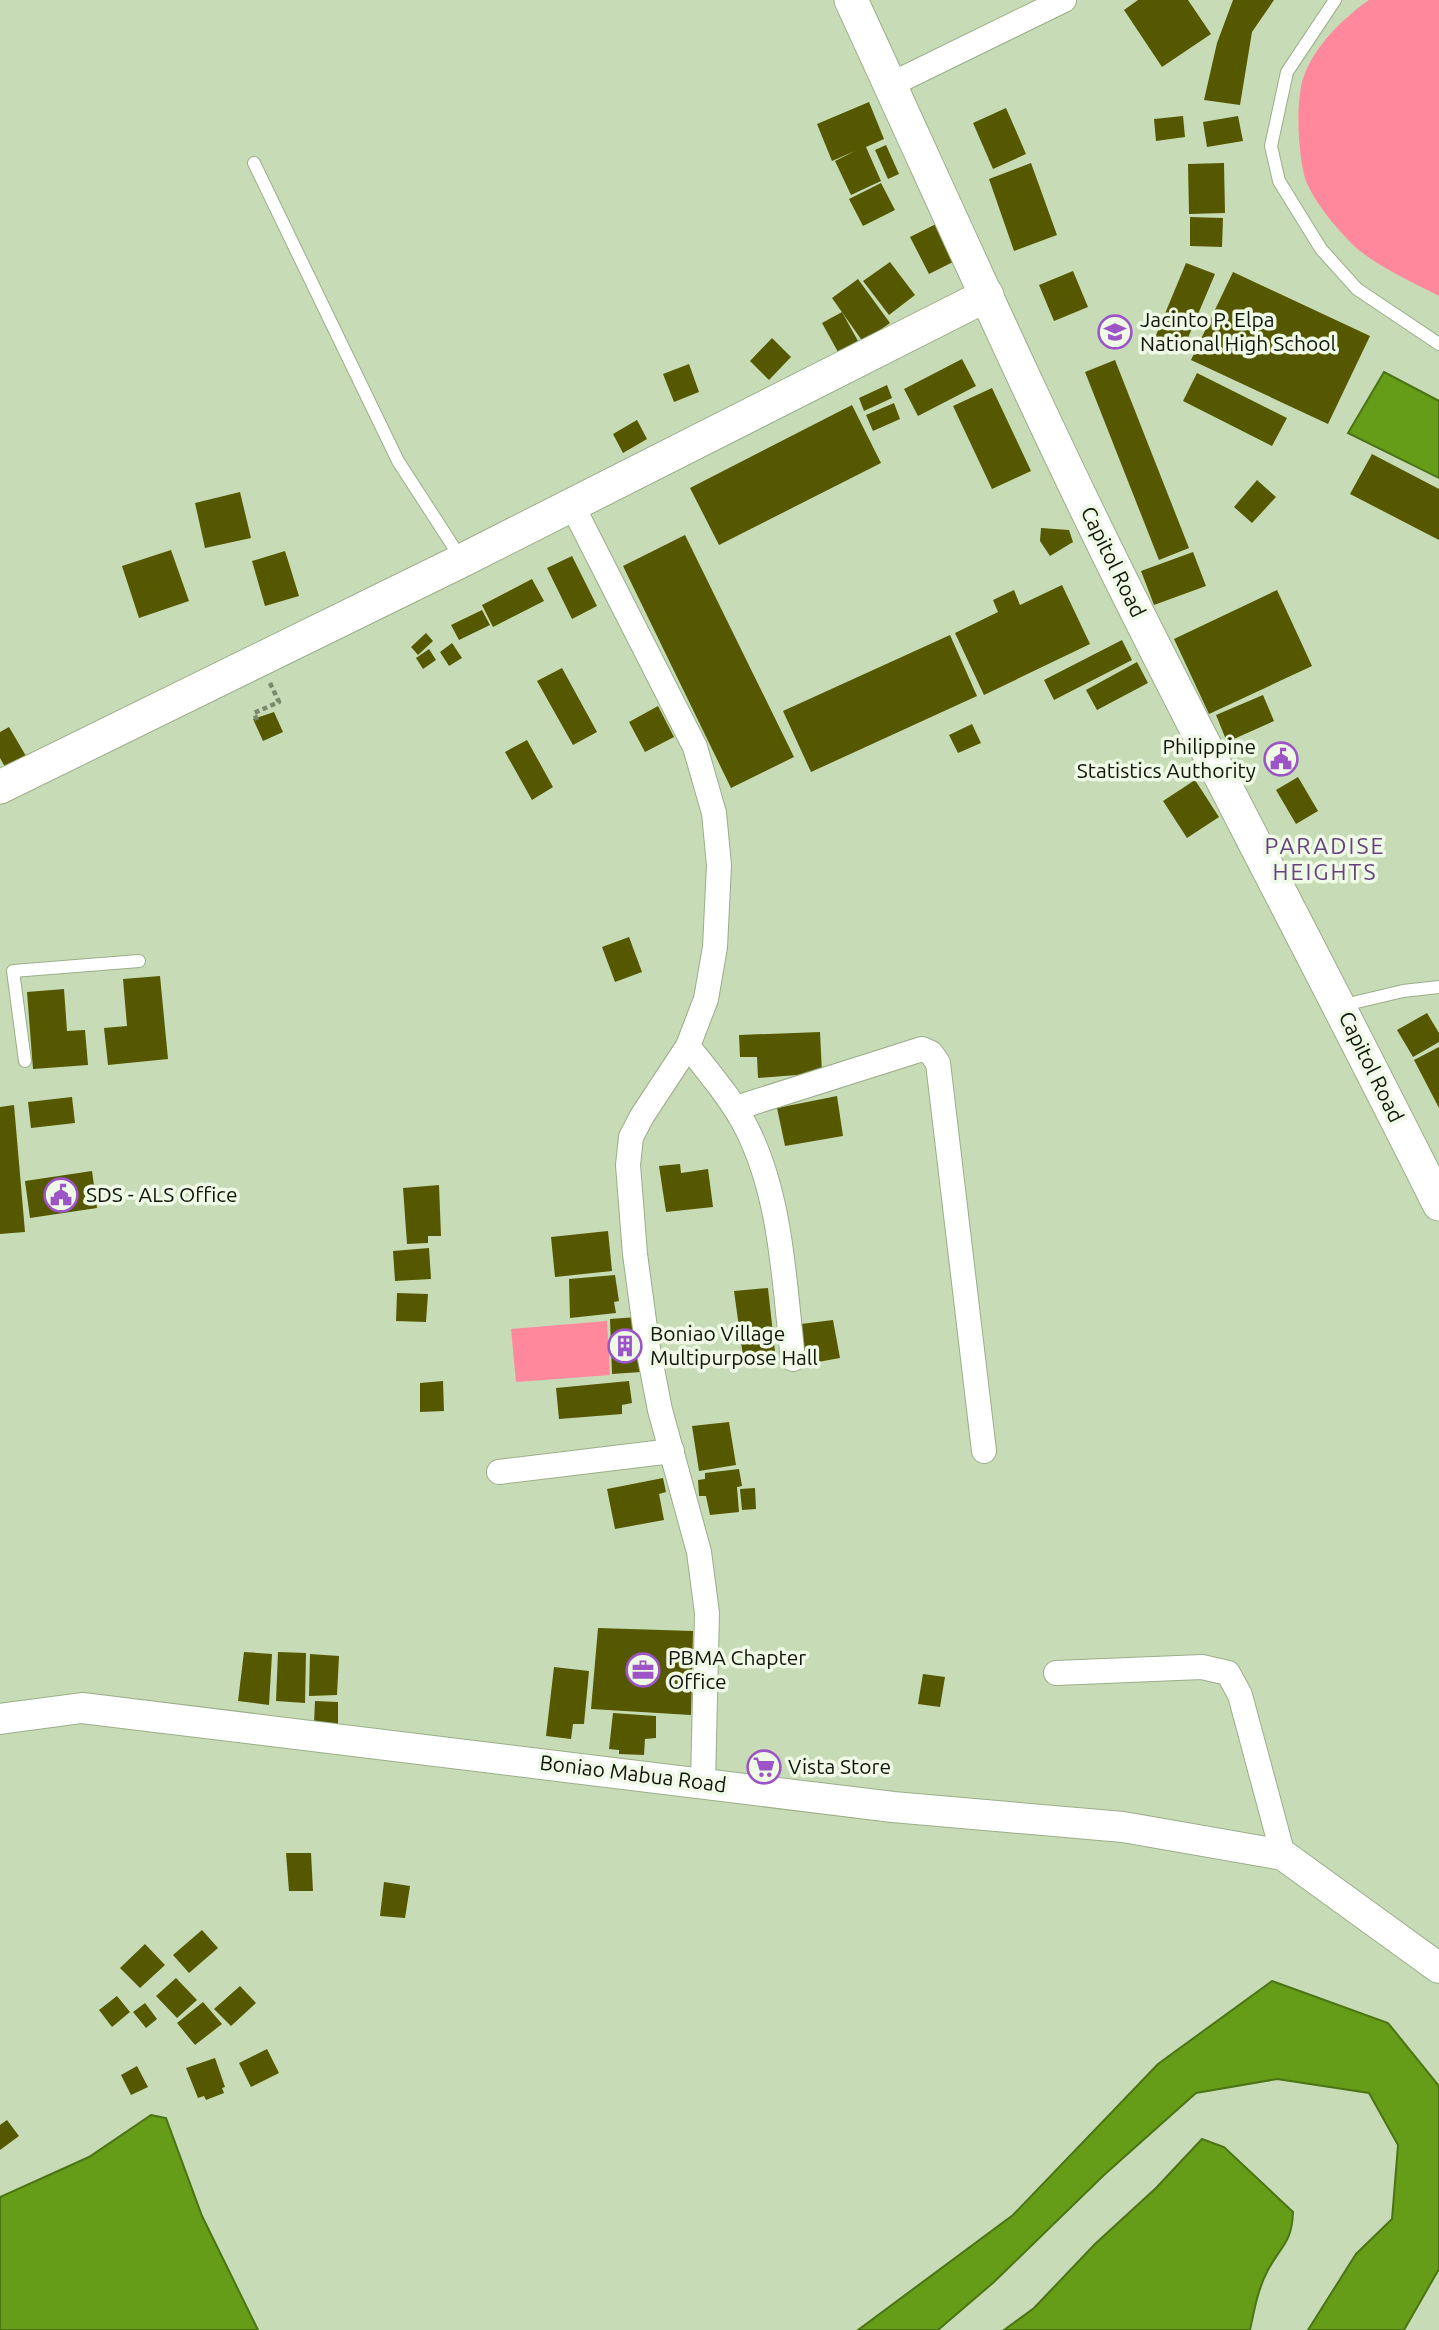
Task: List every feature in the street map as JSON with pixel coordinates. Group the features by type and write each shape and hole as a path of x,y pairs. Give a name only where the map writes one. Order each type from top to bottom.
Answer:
{"main road":[{"name":"Capitol Road","path":"851,0 1136,610 1439,1204"},
{"path":"0,787 463,560 987,295"}],"street":[{"path":"890,85 1064,0"},
{"path":"572,505 695,747 714,813 719,865 715,947 706,999 688,1046 631,1137 628,1165 635,1254 647,1343 660,1410 699,1552 707,1613 703,1782"},
{"path":"688,1046 736,1108 760,1157 771,1196 793,1359"},
{"path":"736,1108 922,1049 931,1054 938,1063 984,1451"},
{"path":"499,1472 672,1451"},
{"path":"1056,1673 1202,1667 1228,1673 1240,1695 1283,1856"},
{"name":"Boniao Mabua Road","path":"0,1719 82,1708 893,1807 1123,1827 1283,1856 1439,1968"}],"lane":[{"path":"1335,0 1287,72 1271,146 1279,181 1321,249 1357,289 1439,344"},
{"path":"254,163 398,461 463,560"},
{"path":"25,1060 6,972 139,961"},
{"path":"1340,1006 1403,991 1439,987"}],"path":[{"path":"257,720 254,713 279,702 259,660"}],"shaded area":[{"path":"1369,0 1439,0 1439,296 1360,251 1328,217 1305,178 1299,130 1302,82 1320,46 1348,16"},
{"path":"1384,372 1439,401 1439,478 1348,433"},
{"path":"607,1321 610,1375 516,1382 511,1329"},
{"path":"1272,1981 1388,2023 1439,2086 1439,2269 1404,2330 1308,2330 1356,2254 1392,2219 1398,2145 1369,2093 1277,2079 1196,2093 1104,2175 994,2282 938,2330 858,2330 1013,2215 1158,2064"},
{"path":"151,2115 166,2118 202,2216 258,2330 0,2330 0,2197 89,2157"},
{"path":"1202,2139 1224,2147 1293,2212 1288,2238 1261,2286 1250,2330 1004,2330 1034,2308"}],"building":[{"path":"1138,0 1188,0 1211,34 1162,67 1124,10"},
{"path":"1233,0 1274,0 1252,32 1240,105 1204,100 1217,43"},
{"path":"869,102 884,139 866,147 881,181 851,195 835,161 855,151 832,161 817,124"},
{"path":"1006,108 1026,154 993,169 973,123"},
{"path":"1183,116 1185,137 1156,141 1154,119"},
{"path":"1238,116 1243,141 1207,147 1203,122"},
{"path":"886,145 899,174 888,179 875,150"},
{"path":"1031,163 1057,235 1014,251 989,179"},
{"path":"1224,163 1225,213 1189,214 1188,164"},
{"path":"881,183 895,210 863,226 849,199"},
{"path":"1190,217 1223,218 1222,247 1190,246"},
{"path":"940,222 959,259 929,274 910,237"},
{"path":"890,262 915,295 889,315 863,281"},
{"path":"1186,263 1215,274 1182,352 1154,340"},
{"path":"1073,271 1088,307 1054,321 1039,285"},
{"path":"1233,272 1370,336 1328,424 1191,360"},
{"path":"858,279 890,323 863,342 832,298"},
{"path":"842,312 858,341 838,352 822,323"},
{"path":"772,338 791,357 769,380 750,361"},
{"path":"962,359 976,386 918,416 904,389"},
{"path":"1115,360 1189,548 1159,560 1085,372"},
{"path":"689,364 699,392 674,402 663,374"},
{"path":"1197,373 1287,418 1272,446 1183,401"},
{"path":"887,385 892,398 864,411 859,398"},
{"path":"992,388 1031,471 992,489 953,406"},
{"path":"894,403 900,419 873,431 866,415"},
{"path":"852,405 881,463 719,545 690,488"},
{"path":"637,420 647,439 623,453 613,434"},
{"path":"1372,454 1439,489 1439,540 1350,494"},
{"path":"1257,480 1276,497 1252,523 1234,507"},
{"path":"240,492 251,538 205,548 195,503"},
{"path":"1041,528 1069,530 1073,542 1050,556 1040,541"},
{"path":"685,535 794,757 731,788 623,566"},
{"path":"171,550 189,601 139,618 122,566"},
{"path":"285,551 299,596 265,606 252,561"},
{"path":"1193,552 1206,586 1154,605 1141,571"},
{"path":"572,556 597,606 572,619 547,568"},
{"path":"532,579 544,601 493,627 482,605"},
{"path":"1062,585 1090,644 984,695 955,633 998,612 993,600 1014,590 1020,605"},
{"path":"1277,590 1312,666 1209,714 1174,639"},
{"path":"482,610 490,625 459,640 451,625"},
{"path":"426,633 433,641 418,655 411,647"},
{"path":"950,635 977,696 811,772 783,711"},
{"path":"1122,640 1132,660 1054,700 1044,680"},
{"path":"452,643 462,658 449,666 440,652"},
{"path":"429,649 436,660 423,669 416,658"},
{"path":"1137,662 1148,683 1097,710 1086,690"},
{"path":"562,668 597,732 573,745 537,681"},
{"path":"1263,695 1274,721 1227,742 1216,715"},
{"path":"658,706 674,737 645,752 629,722"},
{"path":"274,712 283,732 263,741 253,719"},
{"path":"972,724 981,743 958,753 949,735"},
{"path":"9,727 26,756 5,767 0,758 0,732"},
{"path":"527,740 553,787 532,800 505,752"},
{"path":"1298,777 1318,811 1296,824 1276,790"},
{"path":"1195,780 1219,817 1187,838 1163,801"},
{"path":"629,937 642,972 615,982 602,947"},
{"path":"160,976 168,1059 108,1065 104,1028 127,1026 123,979"},
{"path":"64,989 67,1031 85,1030 88,1065 33,1069 27,992"},
{"path":"1427,1013 1439,1033 1439,1042 1413,1057 1397,1030"},
{"path":"820,1032 822,1073 758,1078 757,1057 740,1057 739,1035"},
{"path":"1439,1047 1439,1108 1414,1060"},
{"path":"837,1096 843,1136 785,1146 777,1108"},
{"path":"72,1097 75,1123 31,1128 28,1102"},
{"path":"14,1105 25,1232 0,1234 0,1107"},
{"path":"680,1164 681,1173 708,1169 713,1207 666,1212 659,1166"},
{"name":"SDS - ALS Office","path":"92,1171 97,1208 30,1218 25,1181"},
{"path":"439,1185 441,1236 428,1236 428,1243 407,1244 403,1188"},
{"path":"608,1231 612,1271 555,1277 551,1237"},
{"path":"429,1248 431,1279 395,1281 393,1251"},
{"path":"615,1275 619,1301 614,1302 616,1313 570,1318 569,1279"},
{"path":"768,1288 775,1352 743,1356 734,1291"},
{"path":"397,1293 428,1294 426,1322 396,1321"},
{"name":"Boniao Village Multipurpose Hall","path":"637,1317 641,1372 612,1374 610,1319"},
{"path":"833,1320 840,1358 807,1364 805,1352 799,1352 796,1337 803,1336 801,1324"},
{"path":"443,1381 444,1411 420,1412 420,1383"},
{"path":"629,1381 632,1403 622,1405 622,1414 559,1419 556,1388"},
{"path":"729,1422 736,1465 699,1471 692,1426"},
{"path":"739,1469 742,1486 737,1487 739,1512 710,1515 706,1496 699,1496 698,1480 705,1479 705,1473"},
{"path":"663,1478 666,1492 659,1494 664,1520 615,1529 607,1489"},
{"path":"755,1488 756,1509 742,1510 740,1489"},
{"name":"PBMA Chapter Office","path":"598,1628 693,1631 691,1715 591,1709"},
{"path":"244,1652 272,1654 269,1705 238,1701"},
{"path":"278,1652 306,1653 305,1703 276,1701"},
{"path":"310,1654 339,1656 337,1695 309,1696"},
{"path":"554,1667 589,1671 584,1724 573,1724 571,1739 546,1736"},
{"path":"923,1674 945,1677 940,1707 918,1704"},
{"path":"315,1701 338,1702 338,1725 314,1724"},
{"path":"613,1713 656,1716 656,1738 645,1739 644,1755 619,1754 619,1750 609,1749"},
{"path":"286,1853 311,1853 313,1891 289,1891"},
{"path":"384,1882 410,1886 405,1918 380,1916"},
{"path":"202,1930 218,1948 189,1973 173,1955"},
{"path":"145,1944 165,1965 140,1988 120,1968"},
{"path":"176,1978 197,2000 177,2018 156,1996"},
{"path":"240,1986 256,2003 231,2026 214,2009"},
{"path":"117,1996 130,2012 112,2027 99,2010"},
{"path":"203,2002 222,2024 195,2045 177,2023"},
{"path":"145,2003 157,2019 146,2028 133,2012"},
{"path":"267,2049 279,2073 251,2087 239,2063"},
{"path":"215,2058 225,2087 222,2088 224,2093 206,2100 204,2096 198,2098 186,2068"},
{"path":"137,2066 148,2087 131,2095 121,2075"},
{"path":"7,2120 19,2136 0,2150 0,2125"}],"place":[{"name":"Jacinto P. Elpa National High School","path":"1115,332"},
{"name":"Philippine Statistics Authority","path":"1281,759"},
{"name":"SDS - ALS Office","path":"61,1195"},
{"name":"Boniao Village Multipurpose Hall","path":"625,1346"},
{"name":"PBMA Chapter Office","path":"643,1670"},
{"name":"Vista Store","path":"764,1767"}],"district":[{"name":"PARADISE HEIGHTS","path":"1325,859"}]}
